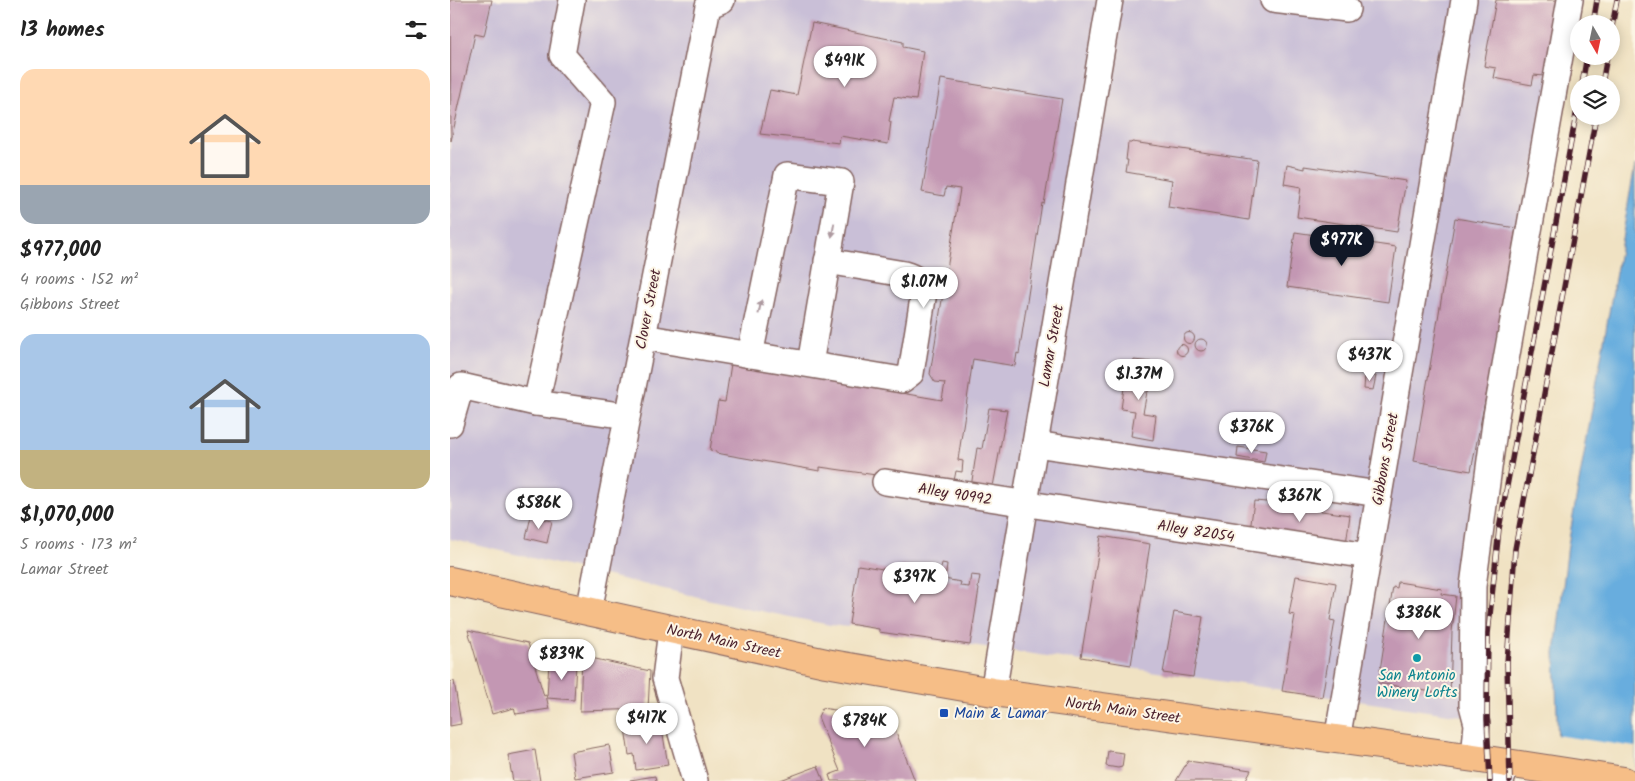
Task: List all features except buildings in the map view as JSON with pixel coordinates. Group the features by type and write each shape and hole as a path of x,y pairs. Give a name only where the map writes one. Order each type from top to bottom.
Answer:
{"main road":[{"name":"North Main Street","path":"450,581 826,664 993,692 1474,758 1511,770 1624,781"}],"street":[{"path":"536,403 603,102 562,55 572,0"},
{"name":"Lamar Street","path":"993,692 1110,0"},
{"path":"1273,0 1347,9"},
{"name":"Gibbons Street","path":"1337,740 1464,0"},
{"path":"1474,758 1477,724 1472,705 1473,586 1496,416 1570,0"},
{"name":"Clover Street","path":"588,611 643,337 715,3"},
{"path":"750,355 787,175 841,182 810,364"},
{"path":"643,337 902,380 911,372 924,292 921,284 914,277 904,274 827,261"},
{"path":"450,424 461,386 536,403 627,416"},
{"path":"1035,444 1379,494"},
{"name":"Alley 90992","path":"885,482 1024,505"},
{"name":"Alley 82054","path":"1024,505 1368,556"},
{"path":"671,630 665,678 695,781"}],"shaded area":[{"path":"450,0 1581,0 1578,15 1570,15 1570,59 1482,527 1469,717 879,632 879,629 849,624 848,627 830,625 741,607 450,539"}],"water":[{"path":"1635,165 1635,781 1559,781 1555,652 1568,545"}],"pier":[{"path":"1555,735 1635,747 1635,781 1557,781"}],"railway":[{"path":"1594,15 1597,0"},
{"path":"1614,15 1617,0"},
{"path":"1584,75 1585,65"},
{"path":"1604,75 1605,65"},
{"path":"1490,781 1487,719 1488,634 1499,529 1574,125"},
{"path":"1510,781 1507,663 1515,549 1594,125"}],"place":[{"name":"San Antonio Winery Lofts","path":"1417,658"},
{"name":"Main & Lamar","path":"944,713"}]}
